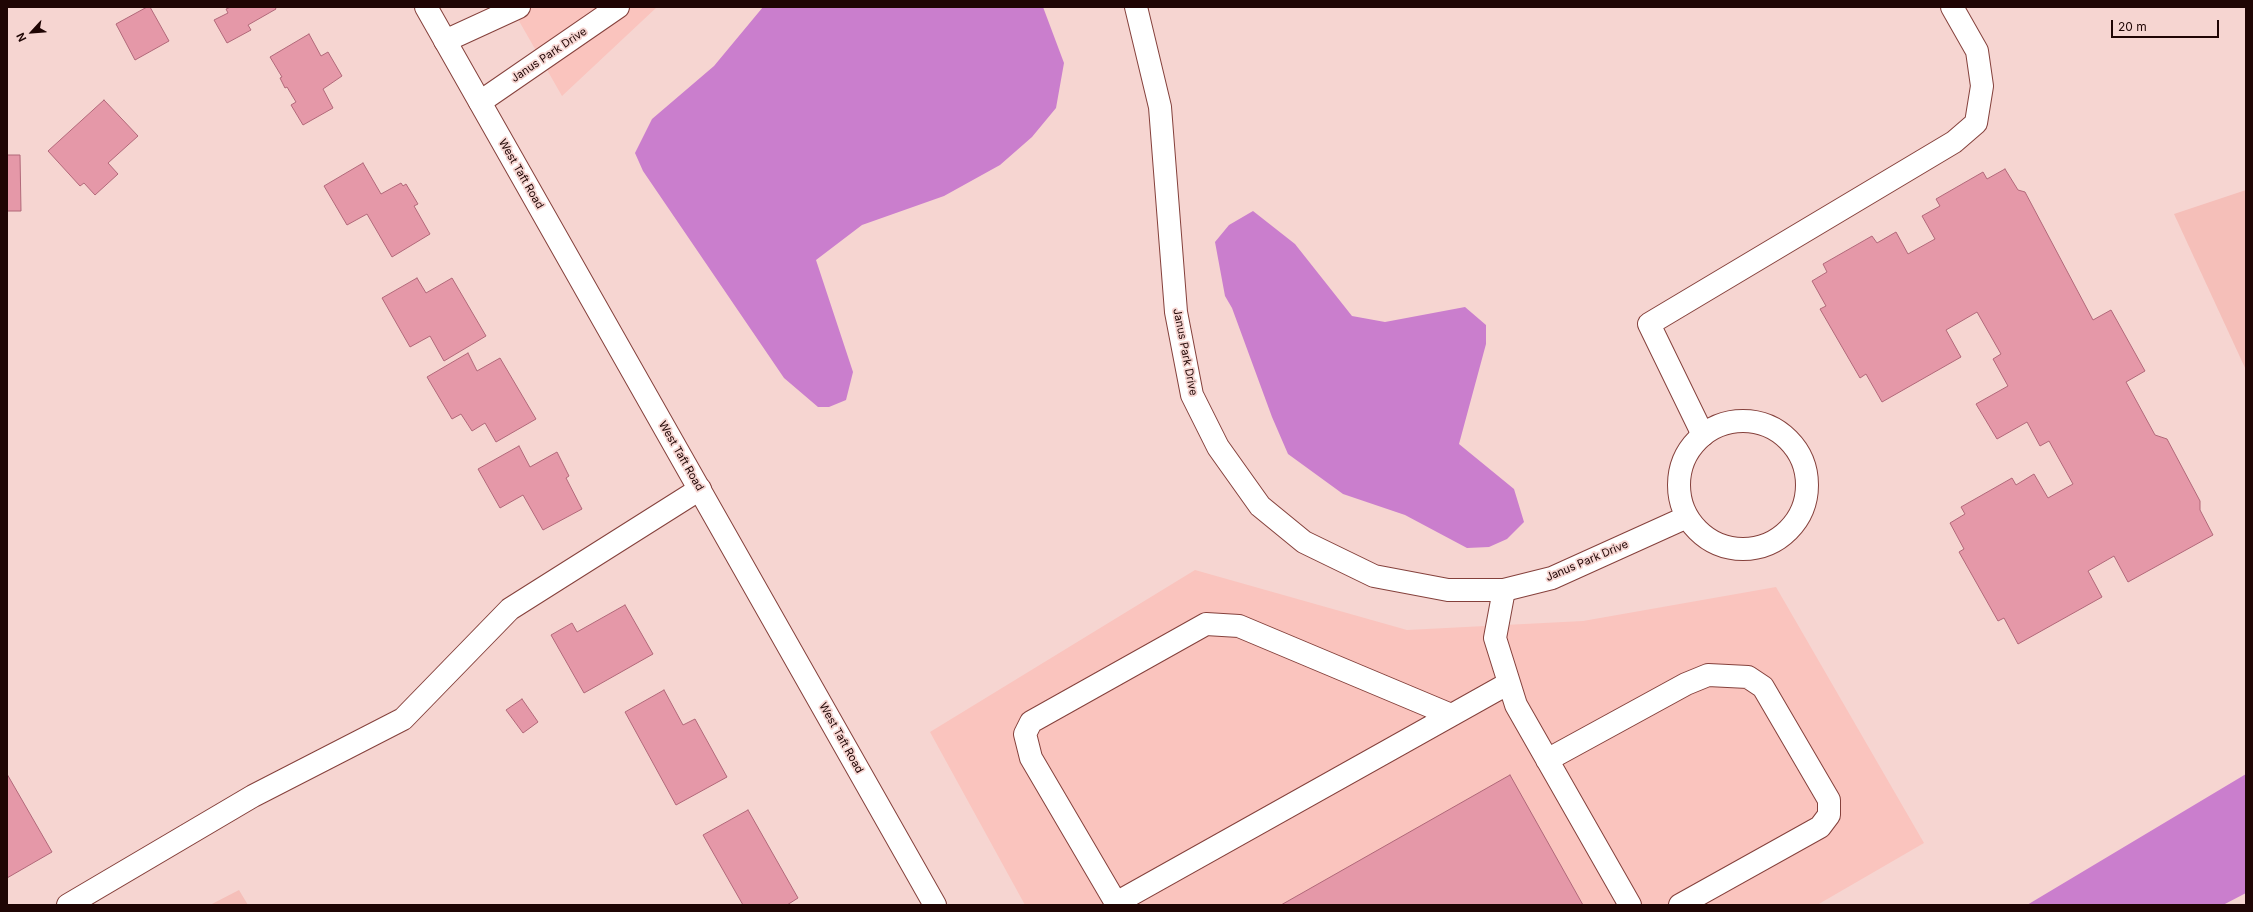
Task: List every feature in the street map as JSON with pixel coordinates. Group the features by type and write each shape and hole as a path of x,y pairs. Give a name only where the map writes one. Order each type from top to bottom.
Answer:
{"street":[{"name":"West Taft Road","path":"426,7 935,905"},
{"path":"445,41 519,7"},
{"name":"Janus Park Drive","path":"480,102 618,7"},
{"name":"Janus Park Drive","path":"1136,7 1160,107 1176,312 1192,396 1218,448 1260,506 1304,542 1374,576 1448,590 1504,590 1552,578 1687,517"},
{"path":"1702,435 1649,324 1954,142 1976,123 1982,86 1977,51 1952,7"},
{"path":"1744,421 1766,425 1785,436 1799,453 1807,474 1807,496 1801,515 1789,531 1773,543 1755,549 1735,549 1716,544 1700,533 1687,517 1680,500 1679,482 1682,464 1690,448 1702,435 1722,424 1744,421"},
{"path":"68,905 253,796 403,719 510,609 700,489"},
{"path":"1504,590 1495,638 1516,705 1630,905"},
{"path":"1451,715 1238,626 1206,624 1031,722 1025,734 1031,758 1117,904 1509,683"},
{"path":"1547,760 1686,684 1708,675 1748,677 1764,687 1828,800 1828,815 1820,827 1680,905"}],"shaded area":[{"path":"511,7 657,7 562,96"},
{"path":"763,7 1043,7 1064,63 1056,108 1032,137 1000,165 944,196 862,225 816,260 853,372 846,400 829,407 818,407 784,378 643,171 635,153 652,119 714,66"},
{"path":"2246,190 2246,370 2174,214"},
{"path":"1253,211 1295,244 1352,316 1385,322 1465,307 1486,325 1486,344 1459,444 1514,489 1524,522 1507,539 1489,547 1467,548 1405,515 1343,494 1288,454 1272,417 1232,308 1225,296 1215,242 1229,225"},
{"path":"1195,570 1407,630 1583,621 1776,587 1924,843 1817,905 1025,905 930,732"},
{"path":"2246,774 2246,893 2223,905 2027,905"},
{"path":"239,890 248,905 210,905"}],"building":[{"path":"147,7 150,7 169,41 135,60 116,24"},
{"path":"231,7 275,7 276,9 248,25 251,30 227,43 214,20 228,13 226,9"},
{"path":"309,34 321,56 328,52 342,76 323,89 333,108 303,125 291,105 296,102 287,87 285,88 280,78 282,77 270,57"},
{"path":"104,100 138,136 108,163 118,174 95,195 84,183 80,186 48,151"},
{"path":"7,155 20,155 21,211 7,211"},
{"path":"363,163 381,194 401,183 403,186 406,184 418,204 414,206 430,234 392,257 367,214 347,225 324,186"},
{"path":"2005,169 2018,190 2025,192 2093,320 2111,310 2145,371 2126,382 2155,435 2167,439 2200,501 2200,510 2213,535 2128,582 2114,556 2088,571 2102,597 2018,644 2004,618 1998,621 1959,552 1964,549 1950,523 1965,514 1961,507 2012,478 2016,485 2034,474 2048,498 2073,484 2049,441 2040,446 2027,422 1997,439 1976,404 2008,386 1993,359 2001,354 1977,312 1946,330 1961,357 1882,402 1866,374 1860,378 1820,309 1826,306 1812,281 1827,272 1823,264 1872,236 1877,243 1896,232 1908,254 1935,239 1922,216 1940,206 1936,199 1983,172 1987,179"},
{"path":"417,278 426,293 452,278 486,336 444,361 430,336 410,347 382,298"},
{"path":"468,353 477,371 500,358 536,419 496,442 485,423 472,431 461,414 452,419 427,377"},
{"path":"519,446 530,467 557,452 569,476 566,478 582,509 543,530 523,495 500,508 478,469"},
{"path":"625,605 653,654 584,693 551,635 572,623 577,632"},
{"path":"664,690 683,725 695,719 727,777 676,805 625,712"},
{"path":"522,699 538,722 523,733 506,710"},
{"path":"7,774 52,852 7,878"},
{"path":"1510,775 1583,905 1281,905"},
{"path":"748,810 798,898 787,905 743,905 703,835"}]}
